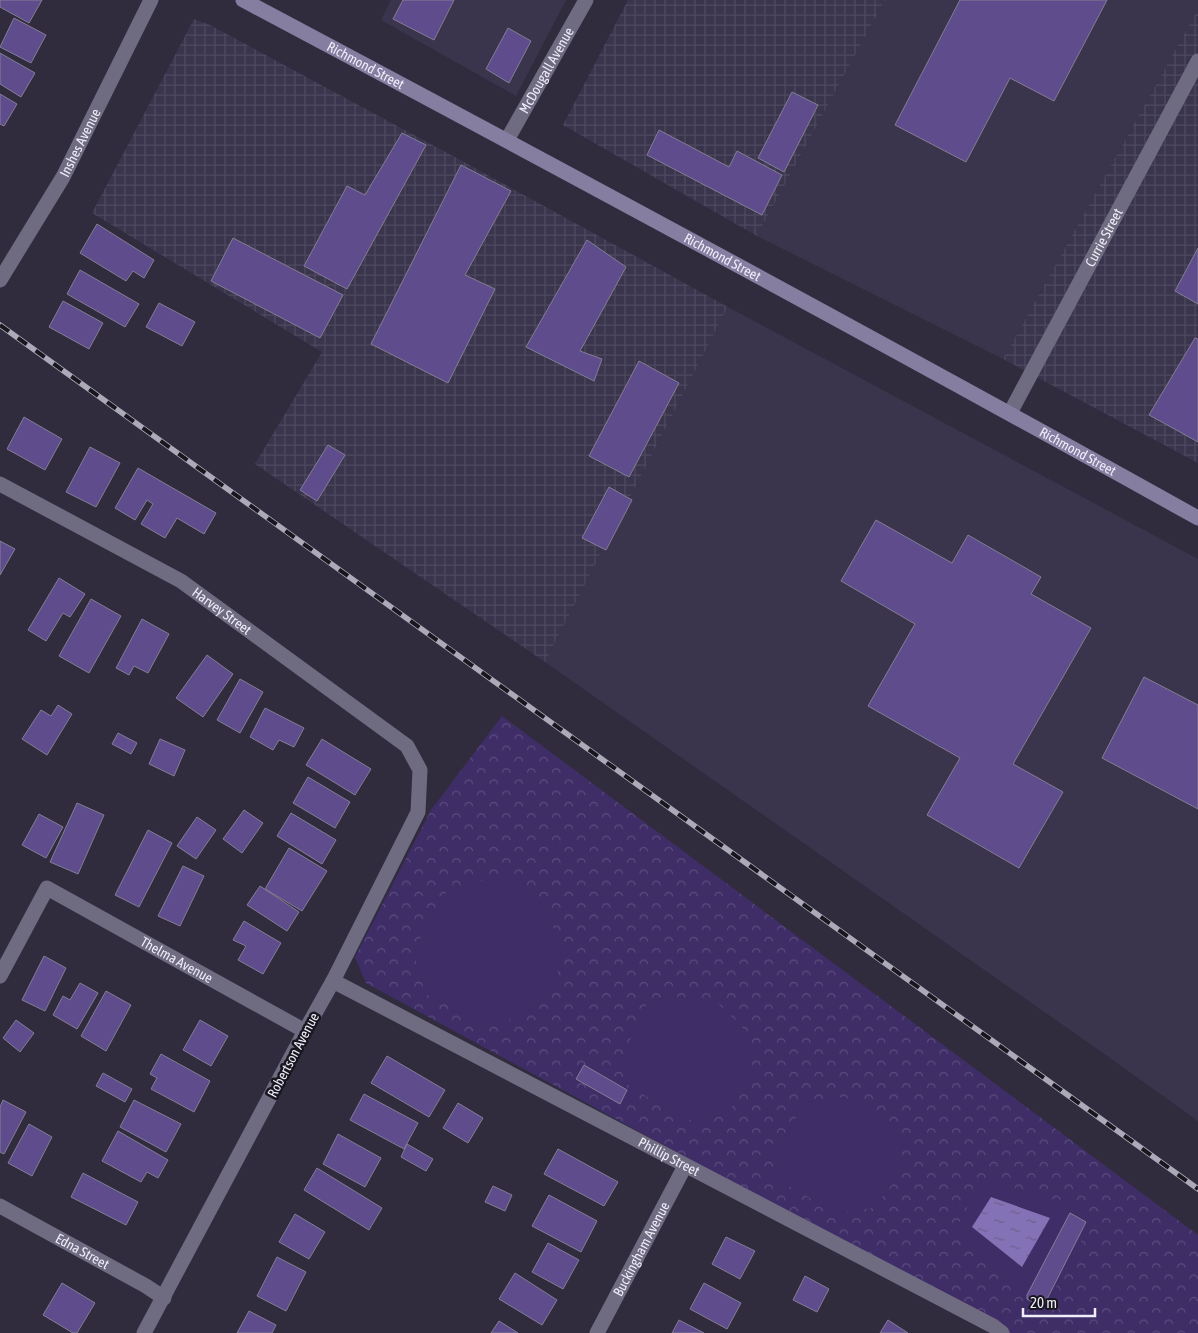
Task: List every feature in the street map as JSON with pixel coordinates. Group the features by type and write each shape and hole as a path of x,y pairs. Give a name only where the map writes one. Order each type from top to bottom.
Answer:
{"main road":[{"name":"Richmond Street","path":"243,0 507,140 1010,413 1198,518"}],"street":[{"name":"Inshes Avenue","path":"0,280 63,177 151,0"},
{"name":"McDougall Avenue","path":"507,140 586,0"},
{"name":"Currie Street","path":"1010,413 1198,61"},
{"name":"Harvey Street","path":"0,484 181,581 407,746 420,770"},
{"name":"Robertson Avenue","path":"144,1333 333,981 418,812 420,770"},
{"name":"Thelma Avenue","path":"0,976 47,888 305,1031"},
{"name":"Phillip Street","path":"333,981 993,1326 1002,1333"},
{"name":"Buckingham Avenue","path":"597,1333 686,1166"},
{"name":"Edna Street","path":"0,1206 146,1286 164,1298"}],"shaded area":[{"path":"391,0 566,0 516,96 381,20"},
{"path":"628,0 885,0 757,236 563,125"},
{"path":"885,0 1198,0 1198,9 1003,359 757,236"},
{"path":"1198,9 1198,463 1003,359"},
{"path":"194,19 210,25 453,156 728,307 545,662 255,464 322,352 92,213"},
{"path":"728,307 1198,559 1198,1121 545,662"}],"green space":[{"path":"502,716 1198,1235 1198,1333 1009,1333 366,983 355,957 431,810"},
{"path":"508,880 546,906 562,955 552,994 521,1017 482,1023 426,994 413,951 447,891 473,881"},
{"path":"667,997 712,998 745,1030 752,1077 728,1112 696,1122 672,1113 627,1084 619,1064 647,1003"},
{"path":"833,1096 866,1102 897,1127 903,1171 873,1208 835,1212 775,1178 775,1152 804,1104"},
{"path":"983,1178 1071,1205 1093,1220 1043,1311 1026,1302 1023,1293 953,1234"}],"water":[{"path":"991,1197 1050,1218 1022,1267 972,1227"}],"building":[{"path":"0,0 42,0 29,23 0,7"},
{"path":"403,0 454,0 434,40 393,19"},
{"path":"960,0 1107,0 1054,101 1010,78 966,162 895,125"},
{"path":"14,18 46,35 31,63 0,47"},
{"path":"508,28 531,41 509,83 486,69"},
{"path":"0,53 35,73 21,97 0,84"},
{"path":"792,92 818,105 784,172 758,158"},
{"path":"0,94 17,104 4,126 0,124"},
{"path":"659,130 729,167 737,151 782,175 762,215 647,155"},
{"path":"402,133 426,145 347,289 304,266 347,186 365,195"},
{"path":"461,165 511,191 465,275 495,289 448,383 371,344"},
{"path":"97,224 154,260 144,278 133,271 126,281 80,253"},
{"path":"233,238 343,295 320,338 211,281"},
{"path":"587,240 626,267 580,351 602,359 594,381 526,347"},
{"path":"1198,248 1198,304 1175,291"},
{"path":"80,270 139,304 125,327 67,294"},
{"path":"63,301 103,323 89,349 49,327"},
{"path":"159,303 195,322 182,346 146,327"},
{"path":"1195,338 1198,339 1198,442 1149,415"},
{"path":"639,361 679,383 629,477 589,456"},
{"path":"24,417 62,439 45,470 7,449"},
{"path":"328,445 345,455 317,501 300,490"},
{"path":"90,447 120,463 96,507 66,492"},
{"path":"138,468 216,513 204,534 177,518 165,538 141,524 153,504 147,500 135,520 115,508"},
{"path":"609,487 632,500 606,550 582,538"},
{"path":"876,520 952,563 968,535 1041,577 1031,594 1091,628 1013,764 1063,792 1019,868 927,815 960,758 868,706 915,624 841,581"},
{"path":"0,541 15,549 0,575"},
{"path":"59,578 85,594 70,617 63,613 46,641 28,630"},
{"path":"91,599 121,616 89,673 59,656"},
{"path":"142,619 169,634 148,673 134,666 129,675 116,668"},
{"path":"207,655 233,674 203,717 176,698"},
{"path":"1144,677 1198,705 1198,809 1102,758"},
{"path":"240,679 263,692 240,733 217,720"},
{"path":"58,705 72,714 47,755 22,739 41,710 51,716"},
{"path":"265,708 304,728 294,747 279,740 273,750 250,737"},
{"path":"118,733 137,743 131,754 112,744"},
{"path":"160,739 185,750 174,776 149,764"},
{"path":"322,739 371,769 355,795 306,765"},
{"path":"308,777 350,802 335,828 293,803"},
{"path":"77,803 104,815 78,874 50,862"},
{"path":"244,810 263,823 242,853 223,839"},
{"path":"291,813 336,840 322,864 277,836"},
{"path":"39,814 63,827 46,858 22,845"},
{"path":"197,817 216,830 196,859 177,846"},
{"path":"148,830 172,843 139,907 115,895"},
{"path":"289,848 327,871 302,911 265,889"},
{"path":"183,866 204,876 180,926 158,916"},
{"path":"260,886 299,912 287,931 247,905"},
{"path":"244,921 281,943 263,974 238,960 246,946 233,940"},
{"path":"44,956 66,968 45,1011 22,1000"},
{"path":"80,983 98,993 77,1029 53,1015 63,996 70,1000"},
{"path":"106,991 131,1005 106,1051 81,1036"},
{"path":"16,1020 34,1033 20,1052 3,1038"},
{"path":"200,1020 228,1036 211,1066 183,1050"},
{"path":"161,1054 210,1081 194,1112 151,1089 157,1078 150,1074"},
{"path":"387,1056 445,1090 429,1117 371,1083"},
{"path":"584,1065 627,1090 620,1104 576,1079"},
{"path":"103,1073 132,1089 125,1102 96,1086"},
{"path":"364,1094 418,1123 404,1149 350,1120"},
{"path":"3,1100 26,1112 4,1154 0,1152 0,1107"},
{"path":"134,1100 181,1124 166,1152 120,1127"},
{"path":"458,1103 483,1118 468,1143 443,1128"},
{"path":"29,1124 52,1137 32,1176 8,1163"},
{"path":"118,1131 168,1160 158,1178 147,1172 141,1182 102,1161"},
{"path":"338,1134 381,1158 365,1187 323,1164"},
{"path":"407,1144 433,1159 426,1171 401,1157"},
{"path":"558,1149 618,1182 604,1206 544,1174"},
{"path":"317,1168 382,1208 369,1230 304,1190"},
{"path":"83,1173 138,1202 126,1225 71,1197"},
{"path":"493,1186 512,1195 505,1211 485,1202"},
{"path":"549,1195 597,1221 581,1252 532,1226"},
{"path":"1070,1213 1086,1222 1043,1307 1027,1299 1027,1295"},
{"path":"295,1214 325,1232 309,1259 279,1242"},
{"path":"726,1237 755,1251 740,1279 712,1264"},
{"path":"548,1243 579,1260 563,1289 532,1272"},
{"path":"277,1257 306,1272 286,1311 257,1296"},
{"path":"515,1273 557,1300 542,1325 499,1299"},
{"path":"805,1276 829,1289 817,1312 793,1300"},
{"path":"62,1283 95,1303 77,1333 73,1333 43,1315"},
{"path":"704,1283 741,1303 727,1329 690,1309"},
{"path":"249,1311 276,1325 272,1333 237,1333"},
{"path":"679,1320 704,1333 672,1333"},
{"path":"888,1320 908,1333 880,1333"},
{"path":"499,1321 518,1333 491,1333"}],"railway":[{"path":"0,325 1198,1189"}]}
